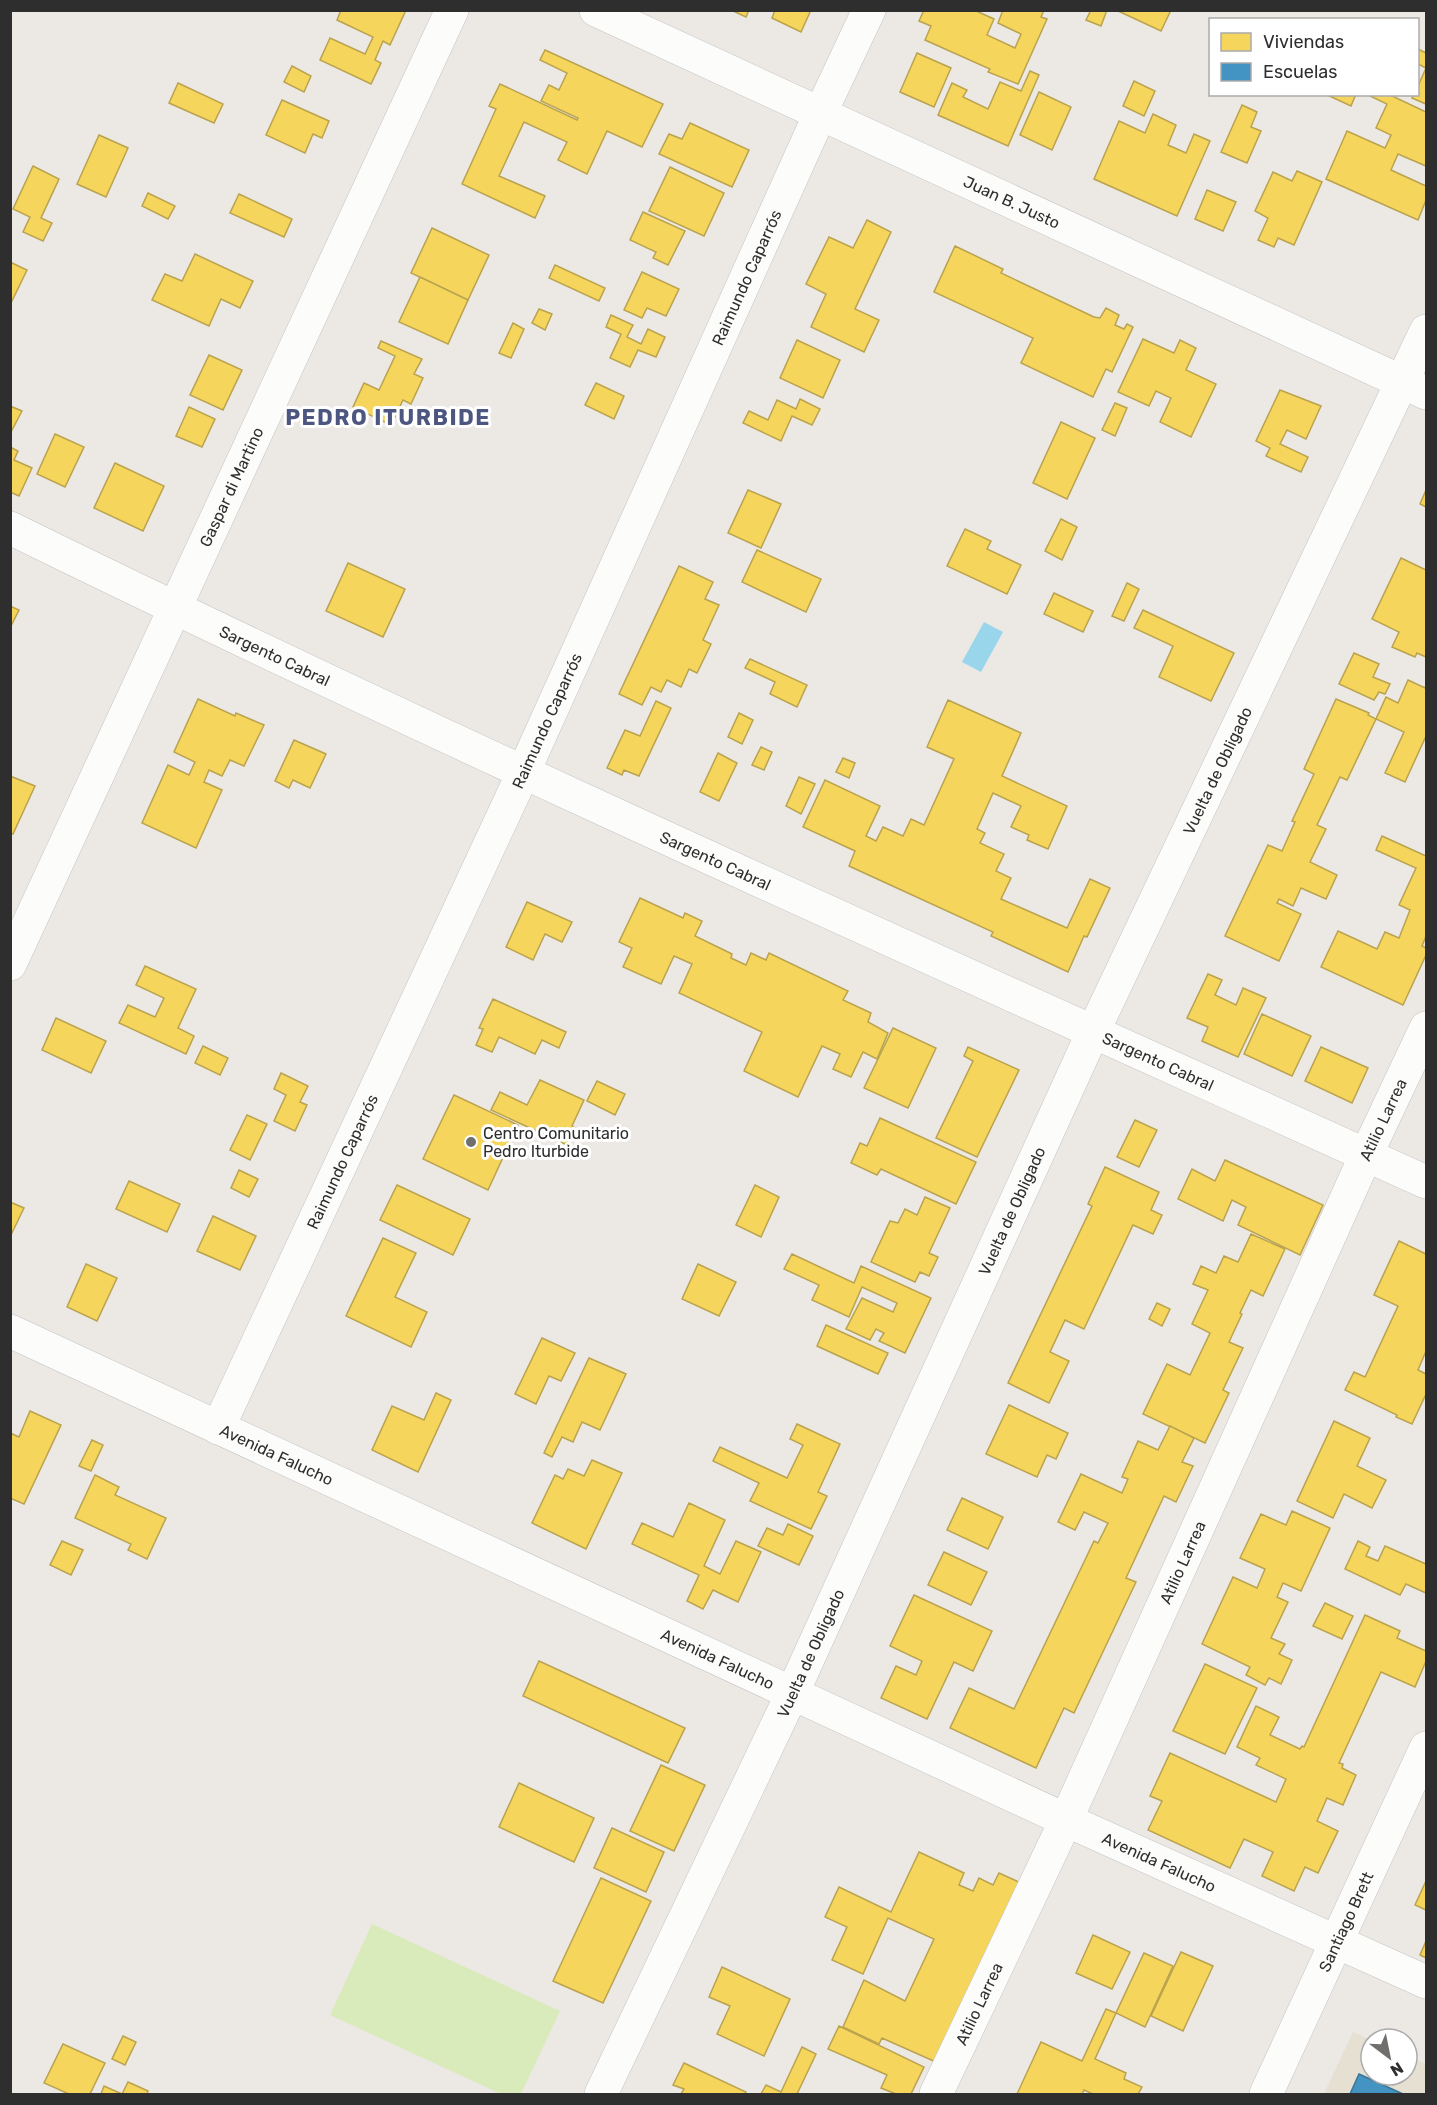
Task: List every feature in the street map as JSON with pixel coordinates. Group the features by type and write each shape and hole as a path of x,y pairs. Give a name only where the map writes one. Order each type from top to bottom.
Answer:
{"street":[{"name":"Gaspar di Martino","path":"10,964 452,10"},
{"name":"Juan B. Justo","path":"596,10 1414,388"},
{"name":"Raimundo Caparrós","path":"218,1428 524,771 869,10"},
{"name":"Vuelta de Obligado","path":"601,2094 792,1694 1093,1032 1414,388 1426,331"},
{"name":"Sargento Cabral","path":"10,528 176,609 524,771 1426,1182"},
{"name":"Atilio Larrea","path":"936,2094 1066,1820 1366,1155 1426,1028"},
{"name":"Avenida Falucho","path":"10,1330 792,1694 1426,1982"},
{"name":"Santiago Brett","path":"1266,2094 1426,1748"}],"shaded area":[{"path":"1353,2032 1359,2035 1359,2087 1419,2087 1419,2061 1426,2064 1426,2094 1324,2094"}],"green space":[{"path":"372,1924 560,2011 521,2094 501,2094 330,2015"}],"water":[{"path":"984,622 1003,632 981,672 962,662"}],"building: Viviendas":[{"path":"341,10 406,10 390,45 383,41 375,60 381,63 371,84 320,60 330,38 365,54 373,37 337,20"},
{"path":"731,10 749,10 746,17"},
{"path":"775,10 811,10 801,32 772,18"},
{"path":"924,10 974,10 994,19 987,35 1015,48 1021,34 998,23 1003,10 1044,10 1041,17 1047,19 1018,84 988,72 990,69 925,40 931,26 919,21"},
{"path":"1091,10 1107,10 1101,26 1086,20"},
{"path":"1116,10 1171,10 1161,31"},
{"path":"545,50 663,104 642,147 607,131 587,174 558,160 567,142 524,122 499,176 545,196 535,218 462,184 496,109 489,106 500,84 577,120 578,118 541,101 549,85 559,90 567,73 540,60"},
{"path":"1419,50 1426,53 1426,68 1419,64"},
{"path":"917,53 951,68 934,107 900,92"},
{"path":"292,66 311,76 304,92 284,82"},
{"path":"1426,68 1426,104 1412,98 1419,96 1419,84"},
{"path":"1030,71 1039,75 1008,146 938,115 952,83 967,90 963,97 988,109 1000,82 1021,91"},
{"path":"1134,81 1155,91 1144,116 1123,106"},
{"path":"178,83 223,104 214,123 169,103"},
{"path":"1039,92 1071,107 1052,150 1020,135"},
{"path":"1329,96 1355,96 1351,106"},
{"path":"1370,96 1392,96 1426,112 1426,166 1398,154 1391,170 1426,186 1426,200 1418,220 1326,179 1347,131 1385,148 1391,135 1376,128 1387,104"},
{"path":"282,100 329,121 322,138 313,134 305,153 266,135"},
{"path":"1242,105 1257,112 1251,127 1261,131 1247,163 1221,152"},
{"path":"1153,114 1176,125 1168,145 1186,153 1194,134 1210,141 1177,216 1094,179 1119,121 1145,133"},
{"path":"690,123 749,150 732,187 659,154 669,134 682,139"},
{"path":"99,135 128,148 106,197 77,184"},
{"path":"33,166 59,179 41,218 52,223 43,241 23,232 30,217 13,209"},
{"path":"670,167 724,193 704,236 649,211"},
{"path":"1297,171 1322,182 1294,245 1278,238 1274,247 1258,240 1268,218 1255,211 1273,172 1292,181"},
{"path":"1207,190 1236,202 1223,231 1195,219"},
{"path":"148,193 175,206 168,219 142,206"},
{"path":"239,194 292,219 284,237 230,213"},
{"path":"643,212 685,231 668,265 653,258 656,252 630,240"},
{"path":"867,220 891,232 855,309 879,320 864,352 811,327 826,294 806,284 829,237 853,248"},
{"path":"432,228 489,255 468,300 411,273"},
{"path":"955,246 1003,269 1001,273 1094,317 1100,318 1106,308 1119,315 1115,325 1124,329 1127,324 1133,327 1112,372 1106,369 1093,397 1021,363 1033,338 934,292"},
{"path":"195,254 253,281 240,308 221,299 209,326 152,300 165,274 182,281"},
{"path":"10,262 27,270 10,305"},
{"path":"555,265 605,288 599,301 549,278"},
{"path":"642,272 679,289 666,316 647,308 642,318 624,310"},
{"path":"420,277 468,300 448,344 399,322"},
{"path":"539,309 552,314 545,330 532,323"},
{"path":"611,315 633,325 627,337 641,344 648,329 665,337 656,357 638,350 630,367 610,358 621,334 606,327"},
{"path":"513,323 524,329 511,358 499,353"},
{"path":"1143,339 1174,353 1180,340 1196,348 1186,370 1216,384 1191,437 1160,422 1171,398 1156,391 1149,406 1118,392"},
{"path":"797,340 840,360 823,398 780,378"},
{"path":"381,341 422,359 414,374 423,378 411,404 403,400 391,425 353,407 364,383 379,390 395,356 378,348"},
{"path":"209,355 242,370 223,410 190,395"},
{"path":"596,383 624,396 614,419 585,405"},
{"path":"1280,390 1321,406 1306,439 1287,430 1280,444 1308,457 1301,472 1266,456 1270,448 1256,441"},
{"path":"800,399 820,409 812,425 792,416 781,441 743,423 749,411 768,420 777,400 796,409"},
{"path":"1115,403 1127,408 1115,436 1102,430"},
{"path":"10,406 22,411 10,434"},
{"path":"189,407 215,419 202,447 176,436"},
{"path":"1061,422 1095,438 1067,499 1033,483"},
{"path":"55,434 84,447 65,487 37,474"},
{"path":"10,447 18,451 14,460 32,468 19,496 10,492"},
{"path":"115,463 164,486 143,531 94,508"},
{"path":"748,490 781,504 761,548 728,533"},
{"path":"1426,490 1426,507 1420,504"},
{"path":"1061,519 1077,527 1062,560 1045,551"},
{"path":"965,529 991,541 987,549 1021,565 1007,594 947,566"},
{"path":"757,550 821,579 806,612 742,582"},
{"path":"1401,558 1426,570 1426,657 1417,653 1415,657 1392,647 1399,632 1372,619"},
{"path":"348,563 405,589 383,637 326,611"},
{"path":"679,566 713,582 705,599 719,605 703,640 711,644 697,673 689,669 681,687 667,680 661,692 651,687 642,705 619,694"},
{"path":"1127,583 1139,589 1124,621 1112,616"},
{"path":"1054,593 1093,611 1083,632 1044,614"},
{"path":"10,606 19,610 10,628"},
{"path":"1143,610 1234,653 1211,701 1159,677 1173,646 1134,628"},
{"path":"1354,653 1379,664 1373,677 1390,684 1385,694 1379,692 1374,700 1339,684"},
{"path":"750,659 807,685 797,707 770,694 775,682 745,668"},
{"path":"1408,680 1425,688 1426,685 1426,736 1405,782 1385,773 1404,732 1376,719 1386,697 1398,703"},
{"path":"198,699 235,716 236,713 264,725 244,766 230,760 222,776 209,770 204,782 222,790 196,848 142,823 168,765 189,775 195,762 174,752"},
{"path":"1336,699 1369,713 1368,715 1376,719 1347,780 1340,777 1317,825 1326,829 1310,862 1337,875 1326,899 1301,888 1293,906 1279,899 1277,903 1301,914 1279,961 1225,936 1268,845 1282,851 1295,822 1292,821 1314,774 1304,769"},
{"path":"948,700 1021,733 1002,776 1067,806 1048,849 1027,840 1029,835 1011,827 1021,806 993,793 977,829 985,833 980,843 1004,854 996,871 1011,878 1001,899 1067,928 1090,879 1110,888 1068,972 991,936 993,932 849,866 855,851 803,827 825,780 880,806 866,836 876,841 883,827 903,836 911,819 924,825 954,759 927,747"},
{"path":"656,701 671,708 639,776 624,770 622,775 607,768 625,730 640,736"},
{"path":"739,713 753,720 742,744 728,737"},
{"path":"294,740 326,754 310,788 293,780 289,788 275,781"},
{"path":"761,747 772,752 764,770 752,765"},
{"path":"718,753 737,763 719,801 700,792"},
{"path":"843,758 855,763 849,778 836,772"},
{"path":"10,776 35,786 13,834 10,833"},
{"path":"799,777 815,784 801,814 786,806"},
{"path":"1382,836 1426,856 1426,936 1422,946 1426,948 1426,955 1403,1005 1321,967 1338,931 1377,949 1385,932 1399,938 1410,910 1399,905 1416,868 1376,850"},
{"path":"640,898 683,918 685,913 702,921 695,936 732,954 731,958 746,965 751,953 766,960 769,953 848,991 843,1000 871,1013 868,1022 888,1033 877,1059 863,1052 851,1077 833,1069 840,1054 822,1046 798,1097 744,1071 762,1032 679,993 692,964 674,956 661,984 623,967 632,948 619,942"},
{"path":"527,902 572,922 562,942 545,934 533,960 506,947"},
{"path":"145,966 196,989 178,1028 194,1036 186,1054 119,1023 128,1005 155,1017 164,998 136,985"},
{"path":"1208,974 1222,980 1215,995 1236,1005 1243,988 1266,998 1238,1057 1202,1041 1208,1027 1187,1018"},
{"path":"493,999 566,1032 559,1048 542,1040 535,1054 499,1037 492,1052 476,1045 483,1029 479,1028"},
{"path":"1262,1014 1311,1036 1292,1076 1244,1054"},
{"path":"56,1018 106,1041 91,1073 42,1050"},
{"path":"893,1028 936,1048 908,1108 864,1088"},
{"path":"203,1046 228,1058 220,1075 195,1063"},
{"path":"968,1047 1019,1070 977,1157 936,1138 973,1061 964,1056"},
{"path":"1321,1047 1368,1068 1352,1103 1305,1081"},
{"path":"281,1073 308,1086 300,1102 307,1105 295,1131 274,1121 286,1095 274,1089"},
{"path":"540,1080 584,1100 572,1126 575,1128 567,1145 491,1110 500,1092 527,1105"},
{"path":"597,1081 625,1094 615,1115 587,1101"},
{"name":"Centro Comunitario Pedro Iturbide","path":"454,1095 518,1125 488,1190 423,1159"},
{"path":"247,1115 267,1124 250,1160 230,1150"},
{"path":"880,1118 976,1162 956,1204 881,1169 877,1175 851,1163 860,1143 867,1146"},
{"path":"1135,1120 1157,1130 1139,1167 1117,1157"},
{"path":"1225,1160 1323,1205 1300,1255 1238,1225 1246,1207 1232,1200 1223,1221 1178,1199 1192,1169 1215,1181"},
{"path":"1105,1167 1159,1192 1151,1210 1162,1215 1153,1234 1133,1225 1084,1329 1065,1320 1050,1352 1069,1361 1049,1403 1008,1383 1092,1206 1088,1204"},
{"path":"239,1170 258,1179 249,1197 231,1188"},
{"path":"129,1181 180,1204 167,1232 116,1209"},
{"path":"397,1185 470,1219 453,1255 380,1220"},
{"path":"755,1185 779,1197 761,1237 736,1225"},
{"path":"925,1197 950,1208 929,1253 938,1257 929,1276 920,1272 915,1282 871,1262 890,1221 898,1223 905,1209 917,1215"},
{"path":"10,1202 24,1208 10,1237"},
{"path":"213,1216 256,1236 240,1270 197,1251"},
{"path":"1251,1234 1285,1249 1263,1296 1251,1290 1240,1313 1242,1314 1229,1342 1243,1348 1223,1390 1229,1393 1205,1443 1143,1414 1167,1364 1190,1375 1210,1333 1192,1324 1208,1290 1193,1284 1201,1266 1216,1273 1224,1256 1238,1262"},
{"path":"383,1238 416,1253 395,1297 427,1312 411,1347 346,1316"},
{"path":"1399,1241 1426,1254 1426,1351 1418,1370 1426,1374 1426,1394 1412,1424 1345,1390 1354,1372 1365,1377 1398,1306 1374,1295"},
{"path":"792,1254 854,1283 861,1266 931,1298 905,1353 879,1341 884,1333 876,1329 870,1340 846,1329 862,1298 893,1312 897,1303 862,1287 849,1317 812,1300 819,1285 784,1269"},
{"path":"86,1264 117,1278 97,1321 67,1307"},
{"path":"698,1264 736,1282 719,1316 682,1299"},
{"path":"1157,1303 1170,1309 1162,1326 1149,1319"},
{"path":"826,1325 888,1353 878,1374 817,1346"},
{"path":"542,1338 575,1353 561,1381 549,1376 536,1404 515,1394"},
{"path":"589,1358 626,1374 600,1430 582,1422 573,1442 562,1437 552,1457 544,1453"},
{"path":"436,1393 451,1400 418,1472 372,1450 392,1406 424,1420"},
{"path":"1009,1405 1068,1433 1056,1459 1047,1455 1037,1477 986,1454"},
{"path":"30,1411 61,1425 24,1504 10,1498 10,1433 19,1437"},
{"path":"1334,1421 1370,1438 1357,1466 1386,1480 1372,1508 1344,1494 1333,1518 1297,1501"},
{"path":"797,1424 840,1444 818,1492 827,1496 811,1529 750,1501 759,1483 713,1461 720,1447 787,1478 803,1445 790,1439"},
{"path":"1170,1426 1194,1438 1182,1462 1193,1466 1176,1502 1164,1496 1126,1578 1136,1582 1074,1713 1064,1708 1036,1768 950,1728 969,1688 1014,1709 1094,1541 1098,1543 1108,1523 1084,1512 1075,1530 1058,1522 1081,1474 1122,1493 1128,1479 1122,1477 1138,1441 1158,1450"},
{"path":"92,1440 103,1445 91,1471 79,1466"},
{"path":"592,1460 622,1473 586,1549 532,1523 555,1475 563,1479 568,1469 584,1476"},
{"path":"95,1475 119,1487 115,1495 166,1518 147,1559 128,1550 131,1544 75,1518"},
{"path":"962,1498 1003,1517 988,1549 947,1530"},
{"path":"689,1503 725,1520 704,1566 720,1574 736,1541 761,1552 738,1602 713,1590 703,1609 687,1601 699,1575 632,1544 642,1523 673,1537"},
{"path":"1292,1511 1330,1528 1301,1591 1283,1583 1277,1597 1288,1602 1271,1638 1285,1644 1279,1654 1292,1660 1281,1684 1269,1678 1265,1685 1246,1675 1250,1667 1202,1644 1233,1577 1257,1588 1265,1569 1240,1558 1261,1514 1286,1525"},
{"path":"788,1524 813,1536 799,1565 758,1546 767,1528 783,1535"},
{"path":"62,1541 83,1550 71,1575 50,1565"},
{"path":"1358,1541 1370,1547 1366,1556 1378,1561 1385,1546 1426,1564 1426,1593 1406,1584 1400,1595 1345,1569"},
{"path":"944,1552 987,1572 971,1605 928,1585"},
{"path":"914,1595 992,1631 973,1671 954,1662 927,1719 881,1698 896,1666 916,1675 922,1661 890,1646"},
{"path":"1325,1603 1353,1616 1342,1639 1313,1626"},
{"path":"1365,1615 1400,1631 1397,1638 1426,1651 1426,1661 1415,1687 1381,1672 1339,1763 1343,1764 1342,1768 1356,1775 1343,1805 1327,1798 1317,1821 1338,1831 1318,1873 1305,1867 1294,1891 1262,1876 1273,1852 1244,1839 1230,1868 1148,1830 1162,1801 1150,1796 1170,1753 1276,1802 1286,1779 1256,1765 1260,1758 1237,1747 1256,1706 1279,1717 1270,1735 1300,1749 1304,1747"},
{"path":"539,1661 685,1728 668,1763 523,1696"},
{"path":"1205,1664 1257,1688 1225,1754 1173,1731"},
{"path":"661,1765 705,1785 674,1851 630,1831"},
{"path":"519,1783 594,1818 574,1862 499,1827"},
{"path":"612,1828 664,1852 646,1892 594,1868"},
{"path":"919,1852 964,1873 959,1885 973,1891 979,1878 993,1885 999,1873 1021,1883 938,2063 882,2038 879,2044 843,2027 864,1980 905,2001 934,1939 888,1918 863,1974 832,1960 847,1927 825,1917 839,1887 891,1912"},
{"path":"601,1878 651,1901 603,2003 553,1981"},
{"path":"1426,1881 1426,1910 1415,1905"},
{"path":"1093,1935 1130,1952 1112,1989 1076,1973"},
{"path":"1426,1941 1426,1958 1420,1955"},
{"path":"1181,1952 1213,1966 1183,2031 1151,2016"},
{"path":"1144,1953 1173,1966 1145,2027 1116,2013"},
{"path":"722,1967 790,1999 764,2056 717,2034 730,2006 709,1997"},
{"path":"1106,2009 1116,2013 1095,2059 1126,2073 1124,2079 1142,2087 1138,2094 1093,2094 1084,2090 1082,2094 1017,2094 1041,2042 1082,2061"},
{"path":"839,2026 924,2067 911,2094 896,2094 881,2088 887,2075 828,2049"},
{"path":"123,2036 136,2042 125,2065 112,2059"},
{"path":"63,2044 105,2063 90,2094 69,2094 44,2083"},
{"path":"802,2047 816,2054 797,2094 761,2094 766,2085 781,2092"},
{"path":"684,2063 746,2092 745,2094 681,2094 684,2089 673,2085"},
{"path":"128,2082 148,2091 147,2094 122,2094"},
{"path":"104,2086 122,2094 101,2094"}],"building: Escuelas":[{"path":"1359,2074 1359,2087 1388,2087 1403,2094 1350,2094"}],"place":[{"name":"Centro Comunitario Pedro Iturbide","path":"471,1142"}],"district":[{"name":"PEDRO ITURBIDE","path":"388,417"}]}
